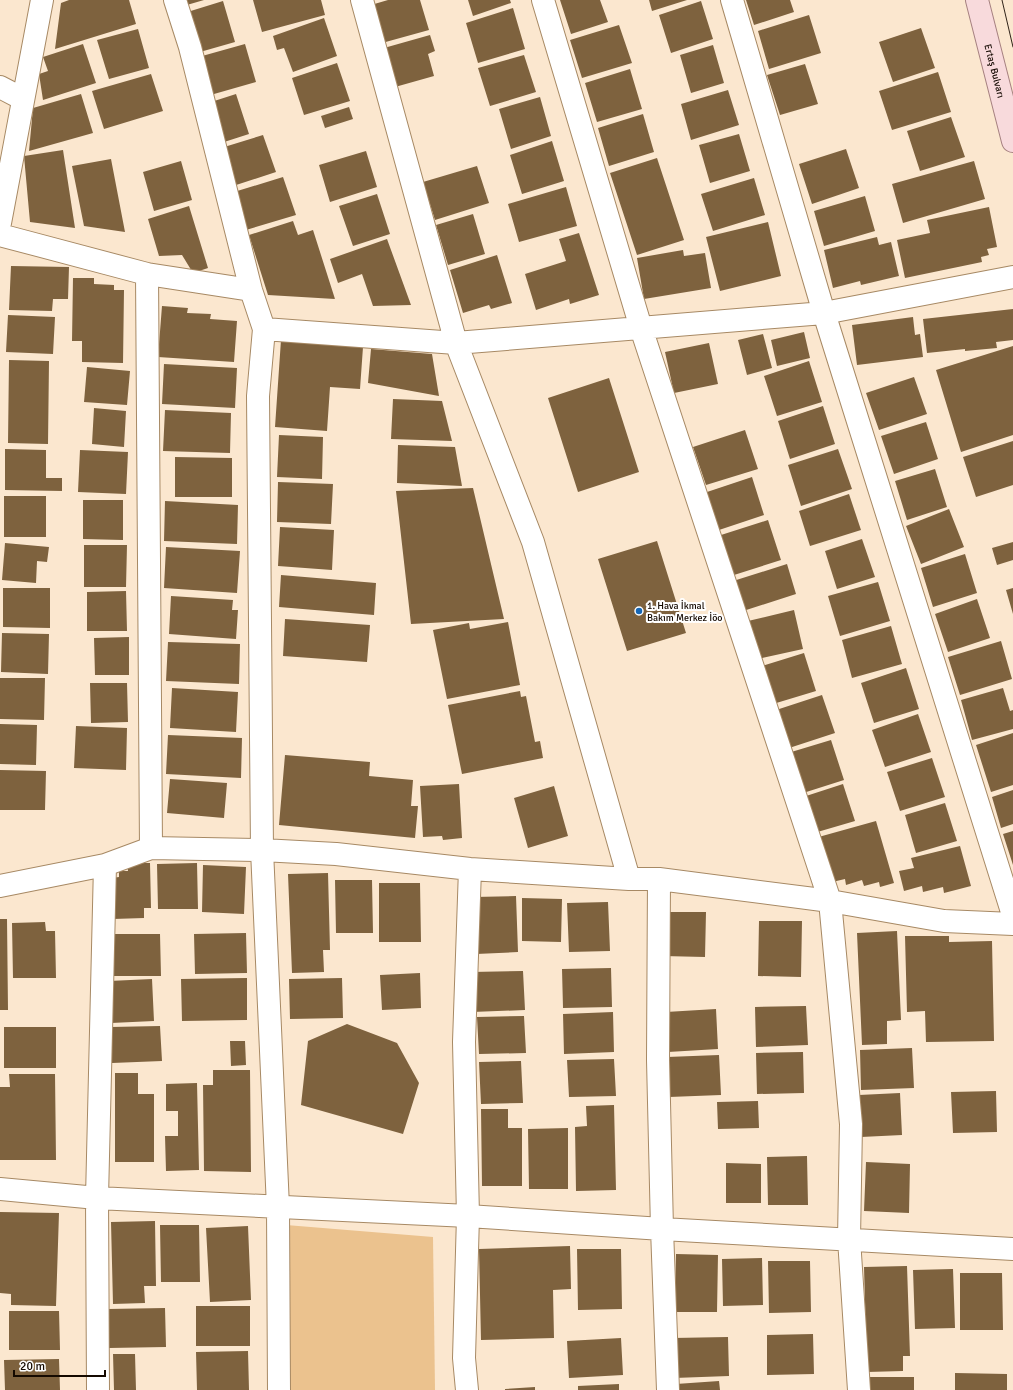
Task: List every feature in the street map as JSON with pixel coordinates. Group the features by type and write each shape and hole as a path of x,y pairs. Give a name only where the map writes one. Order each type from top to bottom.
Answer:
{"main road":[{"name":"Ertaş Bulvarı","path":"977,0 1013,141"}],"street":[{"path":"0,223 42,0"},
{"path":"176,0 192,55 251,290 264,328 258,396 262,850 278,1206 279,1390"},
{"path":"362,0 456,343 533,542 629,879"},
{"path":"544,0 641,328 830,901 851,1124 849,1239 859,1390"},
{"path":"732,0 824,314 1013,915"},
{"path":"0,87 23,99"},
{"path":"0,235 147,274 251,290"},
{"path":"147,274 151,848"},
{"path":"264,328 456,343 824,314 1013,277"},
{"path":"0,886 105,865 151,848 262,850 336,854 470,869 629,879 659,879 830,901 944,921 1013,924"},
{"path":"98,1390 97,1198 105,865"},
{"path":"467,1390 464,1358 468,1216 464,1042 470,869"},
{"path":"659,879 658,1060 668,1390"},
{"path":"0,1189 97,1198 468,1216 662,1229 1013,1249"}],"shaded area":[{"path":"286,1225 433,1237 435,1390 287,1390"}],"building":[{"path":"69,0 129,0 136,24 55,49 61,3"},
{"path":"178,0 204,0 180,7"},
{"path":"253,0 321,0 325,15 262,32"},
{"path":"388,0 420,0 429,30 382,43 371,5"},
{"path":"468,0 510,0 511,3 473,16"},
{"path":"560,0 600,0 608,22 571,34"},
{"path":"649,0 687,0 652,11"},
{"path":"746,0 790,0 794,12 754,25"},
{"path":"223,1 235,42 193,54 181,14"},
{"path":"701,1 713,39 671,53 659,15"},
{"path":"513,8 525,49 478,63 466,23"},
{"path":"809,15 821,53 769,69 758,31"},
{"path":"324,18 337,56 293,72 284,48 277,50 273,36"},
{"path":"619,25 632,63 582,78 570,40"},
{"path":"921,28 935,68 893,82 879,42"},
{"path":"138,29 149,68 109,79 97,40"},
{"path":"430,35 435,51 428,54 434,76 395,87 384,48"},
{"path":"83,44 96,83 43,100 39,74 48,71 43,57"},
{"path":"245,44 256,82 207,96 195,58"},
{"path":"713,45 724,83 691,93 680,55"},
{"path":"524,55 536,92 490,106 478,68"},
{"path":"337,63 350,101 304,115 292,78"},
{"path":"805,64 818,104 780,115 767,75"},
{"path":"630,69 642,109 597,122 585,83"},
{"path":"938,72 951,112 892,130 879,91"},
{"path":"151,74 163,111 104,129 92,91"},
{"path":"728,90 739,125 691,140 681,104"},
{"path":"81,94 93,133 29,151 33,108"},
{"path":"236,94 249,134 221,143 208,103"},
{"path":"540,97 551,136 511,149 499,109"},
{"path":"349,107 353,119 325,128 321,116"},
{"path":"643,114 654,152 609,166 598,128"},
{"path":"951,117 965,157 920,171 907,131"},
{"path":"739,134 750,171 710,183 699,145"},
{"path":"263,135 276,172 233,186 221,148"},
{"path":"552,141 564,181 522,194 510,155"},
{"path":"846,149 859,188 812,204 799,164"},
{"path":"63,150 75,228 30,222 24,156"},
{"path":"366,151 377,187 330,202 319,165"},
{"path":"657,158 684,240 637,255 610,173"},
{"path":"111,159 125,232 84,226 72,166"},
{"path":"181,161 192,200 154,211 143,172"},
{"path":"974,161 985,199 903,223 892,184"},
{"path":"477,166 489,203 435,220 423,182"},
{"path":"283,177 296,215 246,230 234,192"},
{"path":"754,178 765,215 713,231 701,194"},
{"path":"566,187 577,226 519,242 508,204"},
{"path":"377,194 390,234 353,246 339,206"},
{"path":"865,196 875,231 824,246 814,211"},
{"path":"189,206 208,268 193,273 182,255 159,256 148,219"},
{"path":"989,207 997,247 987,249 989,255 981,257 982,262 905,278 897,240 930,233 927,220"},
{"path":"473,214 485,254 448,265 436,225"},
{"path":"293,221 298,235 313,230 335,299 268,295 249,235"},
{"path":"768,222 781,276 720,291 706,237"},
{"path":"579,233 599,295 570,304 569,299 536,310 525,274 566,261 559,239"},
{"path":"877,237 879,245 891,242 899,276 861,285 860,281 833,288 824,250"},
{"path":"387,239 411,305 373,306 362,274 338,283 330,259"},
{"path":"683,250 684,256 705,253 711,288 644,299 637,258"},
{"path":"497,255 512,303 491,309 489,305 463,313 450,270"},
{"path":"11,266 69,267 68,299 53,299 52,311 9,310"},
{"path":"73,278 94,278 94,284 114,285 114,290 124,290 123,363 82,362 82,341 72,341"},
{"path":"162,306 188,308 187,313 211,314 210,319 237,321 234,362 158,357"},
{"path":"1013,309 1013,340 996,342 997,348 965,351 965,349 927,353 923,319"},
{"path":"8,315 55,317 53,354 6,352"},
{"path":"913,317 915,335 920,334 923,357 857,365 852,325"},
{"path":"804,332 810,358 777,366 771,340"},
{"path":"763,334 772,368 747,375 738,340"},
{"path":"281,340 363,347 360,389 330,387 327,431 275,427"},
{"path":"709,343 718,384 674,393 665,352"},
{"path":"1013,346 1013,435 961,452 936,370"},
{"path":"371,349 432,354 439,396 368,383"},
{"path":"9,360 49,361 48,444 8,443"},
{"path":"809,361 822,402 777,416 764,376"},
{"path":"164,364 237,368 235,408 162,404"},
{"path":"87,367 130,371 127,405 84,402"},
{"path":"914,377 927,414 879,430 866,393"},
{"path":"609,378 639,472 578,492 548,398"},
{"path":"393,399 442,401 452,441 391,439"},
{"path":"823,406 835,444 790,459 778,421"},
{"path":"94,408 126,411 124,447 92,444"},
{"path":"165,410 231,413 230,453 163,451"},
{"path":"926,422 938,459 894,474 881,436"},
{"path":"745,430 758,469 706,485 693,447"},
{"path":"279,435 323,437 322,479 277,477"},
{"path":"1013,441 1013,485 976,497 963,457"},
{"path":"398,445 455,447 462,486 397,483"},
{"path":"5,449 46,450 46,478 62,478 62,491 5,490"},
{"path":"838,449 852,489 801,506 788,465"},
{"path":"80,450 128,452 126,494 78,492"},
{"path":"175,457 232,458 232,497 175,497"},
{"path":"935,469 947,507 907,520 895,481"},
{"path":"752,477 764,515 719,530 707,492"},
{"path":"278,482 333,484 331,524 277,522"},
{"path":"473,488 504,619 411,624 396,491"},
{"path":"849,494 861,530 810,546 799,511"},
{"path":"4,496 46,496 46,537 4,537"},
{"path":"83,500 123,500 123,540 83,539"},
{"path":"165,501 238,505 237,544 164,541"},
{"path":"949,509 964,547 921,564 906,526"},
{"path":"768,520 781,560 734,575 721,535"},
{"path":"280,527 334,530 332,570 278,566"},
{"path":"862,539 875,577 837,589 825,551"},
{"path":"657,541 686,633 627,651 598,559"},
{"path":"1013,542 1013,560 997,565 992,548"},
{"path":"5,543 49,547 47,562 37,561 36,583 2,580"},
{"path":"84,545 127,545 126,587 84,587"},
{"path":"166,547 240,551 237,593 164,588"},
{"path":"965,554 977,593 933,607 921,568"},
{"path":"787,564 796,594 740,612 730,582"},
{"path":"281,575 376,583 374,615 279,607"},
{"path":"878,582 890,621 840,636 828,596"},
{"path":"3,588 50,588 50,628 3,627"},
{"path":"1013,588 1013,614 1006,590"},
{"path":"126,591 127,631 87,631 87,592"},
{"path":"171,596 233,600 232,610 238,610 236,639 169,634"},
{"path":"977,599 990,638 948,652 935,614"},
{"path":"794,610 803,649 758,659 748,621"},
{"path":"285,619 370,625 367,662 283,656"},
{"path":"508,622 520,685 447,699 433,630 469,623 470,629"},
{"path":"891,626 902,664 852,678 842,640"},
{"path":"2,633 49,634 48,674 1,672"},
{"path":"129,637 129,675 95,675 94,638"},
{"path":"1001,641 1012,679 960,695 948,657"},
{"path":"168,642 240,644 239,684 166,681"},
{"path":"804,653 816,691 773,704 762,666"},
{"path":"906,668 919,709 874,723 861,683"},
{"path":"0,678 45,678 44,720 0,719"},
{"path":"90,683 127,683 128,722 91,723"},
{"path":"172,688 238,692 236,732 170,728"},
{"path":"1003,688 1010,711 1013,710 1013,729 972,740 961,700"},
{"path":"520,691 521,697 526,696 535,742 540,741 543,758 462,774 448,705"},
{"path":"822,695 835,733 783,750 770,712"},
{"path":"918,714 931,752 885,767 872,730"},
{"path":"0,724 37,725 36,765 0,764"},
{"path":"76,726 127,728 126,770 74,768"},
{"path":"1013,733 1013,785 991,792 976,745"},
{"path":"168,735 242,738 241,778 166,774"},
{"path":"831,740 844,780 800,794 788,753"},
{"path":"285,755 370,762 369,776 413,780 411,806 418,806 415,838 279,825"},
{"path":"932,758 945,797 900,811 887,772"},
{"path":"0,770 46,771 45,810 0,810"},
{"path":"170,779 227,783 224,818 167,813"},
{"path":"459,784 462,838 443,840 442,836 423,837 420,786"},
{"path":"843,784 855,821 814,833 803,797"},
{"path":"554,786 568,836 528,848 514,798"},
{"path":"1013,790 1013,824 1001,828 992,797"},
{"path":"945,803 957,841 916,853 905,815"},
{"path":"876,821 894,883 880,887 879,882 864,886 862,880 846,885 845,879 828,883 815,838"},
{"path":"1013,831 1013,865 1003,834"},
{"path":"960,846 971,886 944,893 943,887 923,892 922,886 904,891 899,871 914,868 911,858"},
{"path":"127,863 150,863 151,908 144,908 144,918 113,919 112,878 119,877 119,871 128,871"},
{"path":"197,863 198,909 158,909 157,864"},
{"path":"203,865 246,867 244,914 202,912"},
{"path":"328,873 330,950 323,950 324,972 292,973 288,874"},
{"path":"335,880 372,880 373,933 336,933"},
{"path":"379,883 420,883 421,942 379,942"},
{"path":"516,896 518,952 476,954 474,897"},
{"path":"522,898 562,899 561,942 522,941"},
{"path":"608,902 610,951 569,952 567,903"},
{"path":"664,912 706,912 705,957 663,956"},
{"path":"0,919 7,919 8,1010 0,1010"},
{"path":"759,921 802,921 801,977 758,976"},
{"path":"45,922 46,931 55,931 56,978 13,978 12,923"},
{"path":"897,931 901,1020 887,1021 887,1044 862,1045 857,933"},
{"path":"246,933 247,973 195,974 194,934"},
{"path":"108,934 160,934 161,976 109,976"},
{"path":"905,936 949,936 949,942 992,941 994,1041 926,1042 925,1011 907,1012"},
{"path":"611,968 612,1007 563,1008 562,969"},
{"path":"523,971 525,1010 472,1012 471,972"},
{"path":"420,973 421,1008 382,1010 380,975"},
{"path":"247,978 247,1020 182,1021 181,979"},
{"path":"342,978 343,1018 290,1019 289,979"},
{"path":"152,979 154,1021 111,1023 109,981"},
{"path":"806,1006 808,1045 756,1047 755,1007"},
{"path":"716,1009 718,1049 668,1052 666,1012"},
{"path":"613,1012 614,1052 564,1054 563,1014"},
{"path":"524,1016 526,1053 479,1054 477,1017"},
{"path":"347,1024 397,1043 419,1083 403,1134 301,1105 308,1041"},
{"path":"160,1026 162,1061 112,1063 111,1027"},
{"path":"4,1027 56,1027 56,1068 4,1068"},
{"path":"230,1041 245,1041 246,1065 231,1066"},
{"path":"912,1048 914,1088 861,1090 860,1050"},
{"path":"803,1052 804,1093 757,1094 756,1053"},
{"path":"719,1055 721,1095 669,1097 667,1057"},
{"path":"614,1059 616,1096 569,1097 567,1060"},
{"path":"521,1061 523,1103 481,1104 479,1062"},
{"path":"213,1070 250,1070 251,1172 204,1171 203,1085 213,1085"},
{"path":"115,1073 138,1073 138,1094 154,1094 154,1162 115,1162"},
{"path":"9,1074 55,1074 56,1160 0,1160 0,1087 10,1087"},
{"path":"197,1083 199,1170 166,1171 165,1136 178,1136 178,1111 166,1111 166,1084"},
{"path":"996,1091 997,1132 953,1133 951,1092"},
{"path":"900,1093 902,1135 861,1137 859,1095"},
{"path":"758,1101 759,1128 718,1129 717,1102"},
{"path":"614,1105 616,1190 576,1191 575,1127 587,1126 586,1106"},
{"path":"481,1109 508,1109 508,1128 522,1128 522,1186 482,1186"},
{"path":"568,1128 568,1189 529,1189 528,1129"},
{"path":"807,1156 808,1205 768,1205 767,1157"},
{"path":"866,1162 910,1164 909,1213 864,1211"},
{"path":"726,1163 761,1164 761,1203 726,1203"},
{"path":"0,1212 59,1213 56,1306 11,1305 11,1294 0,1293"},
{"path":"155,1221 156,1286 144,1286 145,1303 113,1304 111,1222"},
{"path":"160,1225 199,1225 200,1282 161,1282"},
{"path":"248,1226 251,1300 210,1302 206,1228"},
{"path":"570,1246 571,1289 553,1290 554,1338 481,1340 479,1249"},
{"path":"577,1249 621,1249 622,1309 578,1310"},
{"path":"676,1254 718,1255 717,1312 675,1312"},
{"path":"762,1258 763,1305 723,1306 722,1259"},
{"path":"768,1261 810,1261 811,1312 769,1313"},
{"path":"907,1266 910,1356 903,1356 903,1371 867,1372 864,1267"},
{"path":"953,1269 955,1328 915,1329 913,1270"},
{"path":"960,1273 1002,1273 1003,1330 960,1330"},
{"path":"196,1306 250,1306 250,1346 196,1346"},
{"path":"165,1308 166,1347 109,1348 108,1309"},
{"path":"9,1311 59,1311 60,1350 9,1350"},
{"path":"813,1334 814,1374 767,1375 767,1335"},
{"path":"728,1337 729,1376 674,1378 673,1338"},
{"path":"621,1338 623,1375 569,1378 567,1341"},
{"path":"248,1351 249,1390 197,1390 196,1352"},
{"path":"113,1354 135,1354 136,1390 114,1390"},
{"path":"59,1359 60,1390 5,1390 4,1360"},
{"path":"955,1373 1007,1374 1007,1390 955,1390"},
{"path":"867,1377 914,1377 914,1390 867,1390"},
{"path":"719,1381 720,1390 676,1390 676,1384"},
{"path":"619,1384 619,1390 578,1390 578,1386"},
{"path":"535,1387 535,1390 505,1390 505,1389"}],"tram line":[{"path":"1002,0 1013,47"}],"place":[{"name":"1. Hava İkmal Bakım Merkez İöo","path":"639,611"}]}
